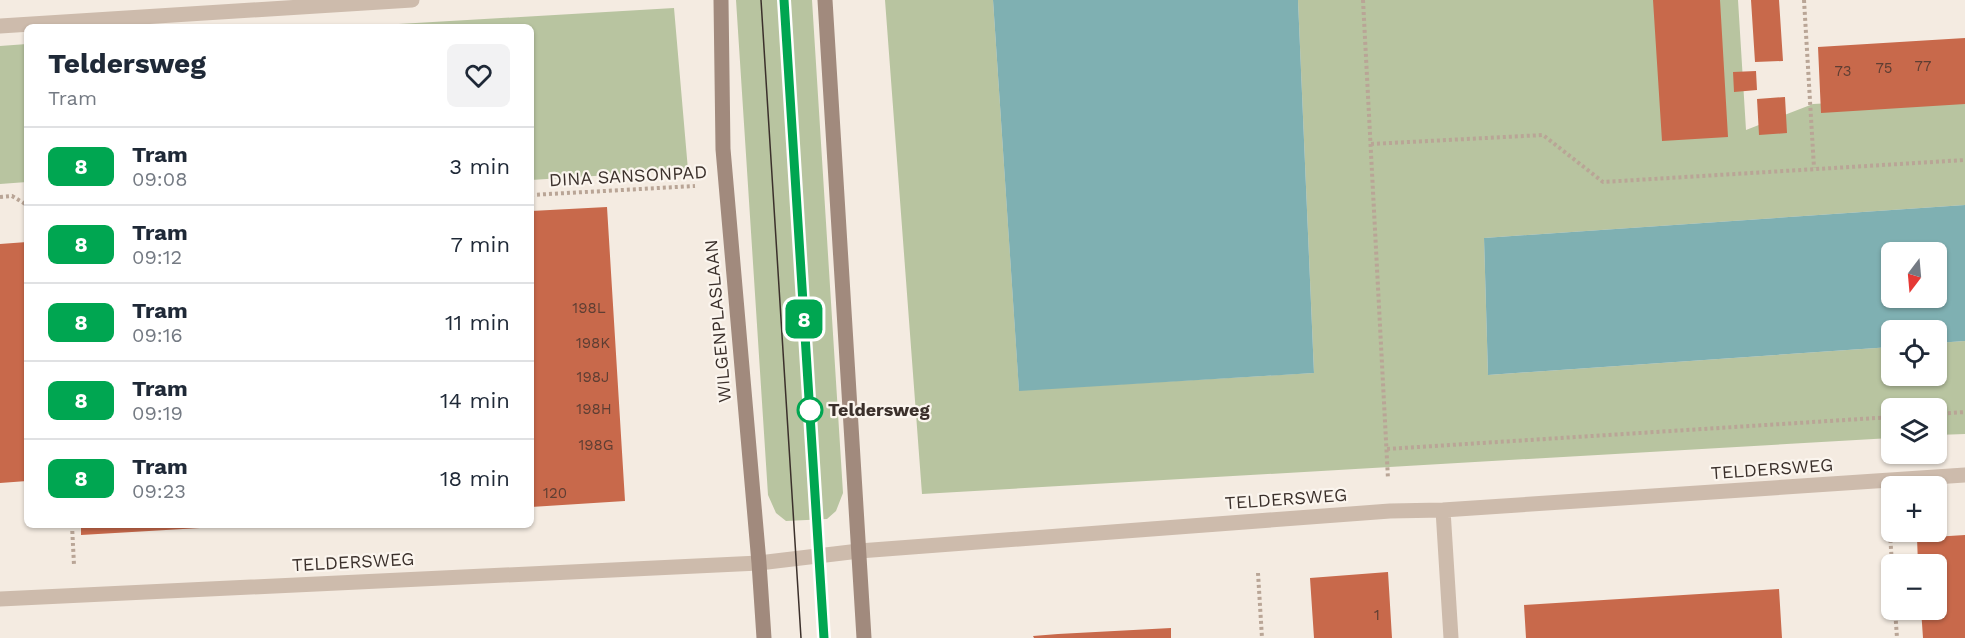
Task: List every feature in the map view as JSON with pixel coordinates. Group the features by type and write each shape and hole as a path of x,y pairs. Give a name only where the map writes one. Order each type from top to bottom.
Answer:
{"street":[{"path":"32,24 412,0"},
{"name":"WILGENPLASLAAN","path":"721,0 723,149 764,638"},
{"path":"825,0 864,638"},
{"path":"0,26 24,24"},
{"name":"TELDERSWEG","path":"0,599 759,562 859,550 1390,511 1443,510 1965,475"},
{"path":"1443,510 1451,638"}],"path":[{"path":"1363,0 1390,511"},
{"path":"1804,0 1814,168"},
{"path":"1371,144 1543,135 1603,182 1965,160"},
{"name":"DINA SANSONPAD","path":"534,195 726,184"},
{"path":"0,197 12,196 24,204"},
{"path":"1947,413 1965,412"},
{"path":"1387,449 1881,418"},
{"path":"1258,573 1262,638"},
{"path":"1896,620 1897,638"}],"green space":[{"path":"736,0 812,0 843,493 836,511 827,519 786,521 776,513 768,495"},
{"path":"885,0 993,0 1019,390 1314,373 1298,0 1738,0 1746,130 1813,104 1965,96 1965,205 1484,238 1488,375 1881,348 1881,386 1947,386 1947,342 1965,341 1965,434 1947,435 1947,398 1881,398 1881,439 922,494"},
{"path":"674,8 688,170 534,180 534,24 399,24"},
{"path":"24,44 24,182 0,184 0,46"}],"water":[{"path":"993,0 1298,0 1314,373 1019,391"},
{"path":"1965,205 1965,341 1947,342 1947,320 1881,320 1881,348 1488,375 1484,238"}],"building":[{"path":"1653,0 1720,0 1728,137 1662,141"},
{"path":"1751,0 1779,0 1783,61 1755,62"},
{"path":"1965,38 1965,104 1821,113 1818,47"},
{"path":"1756,71 1757,90 1734,92 1733,72"},
{"path":"1785,97 1787,133 1759,135 1757,99"},
{"path":"607,207 625,501 534,507 534,211"},
{"path":"24,242 24,481 0,483 0,244"},
{"path":"81,528 200,528 81,535"},
{"path":"1965,535 1965,638 1923,638 1922,620 1947,620 1947,554 1918,554 1917,542 1947,542 1947,536"},
{"path":"1388,572 1392,638 1314,638 1310,578"},
{"path":"1779,589 1782,638 1526,638 1524,605"},
{"path":"1171,628 1171,638 1034,638 1033,636 1058,634"}],"tram line":[{"path":"761,0 801,638"},
{"path":"784,0 824,638"},
{"name":"8","path":"784,0 824,638"}],"place":[{"name":"Teldersweg","path":"810,410"}]}
